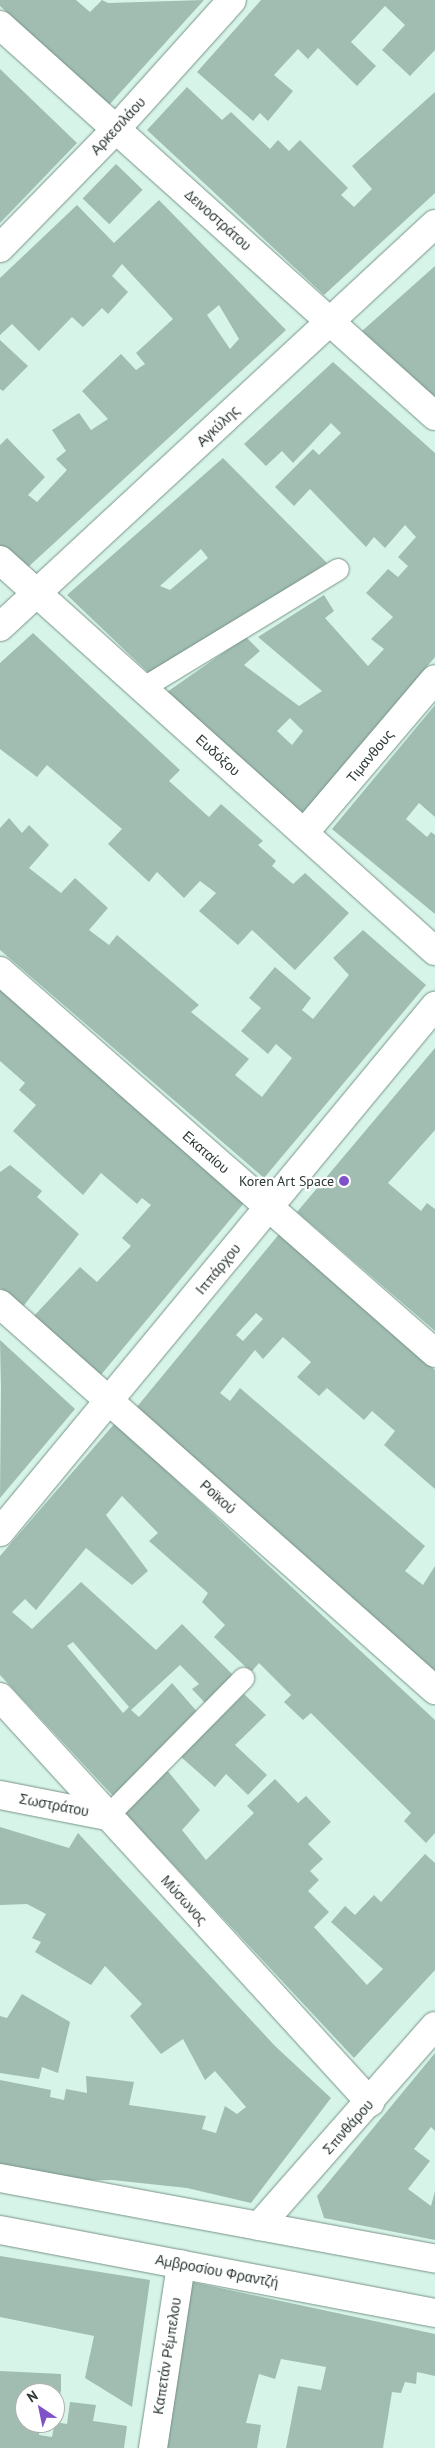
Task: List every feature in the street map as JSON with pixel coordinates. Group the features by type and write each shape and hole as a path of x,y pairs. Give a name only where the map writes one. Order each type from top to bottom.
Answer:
{"street":[{"name":"Αρκεσιλάου","path":"0,248 116,129 232,0"},
{"name":"Δεινοστράτου","path":"0,25 332,320 435,416"},
{"name":"Αγκύλης","path":"0,628 435,224"},
{"name":"Ευδόξου","path":"0,560 435,951"},
{"name":"Τιμανθους","path":"304,833 435,679"},
{"name":"Εκαταίου","path":"0,971 435,1353"},
{"name":"Ιππάρχου","path":"0,1532 435,1006"},
{"name":"Ροϊκού","path":"0,1304 435,1690"},
{"name":"Μύσωνος","path":"0,1697 370,2102"},
{"name":"Σωστράτου","path":"0,1795 107,1816"},
{"name":"Σπινθάρου","path":"259,2226 435,2026"},
{"path":"0,2178 435,2259"},
{"name":"Αμβροσίου Φραντζή","path":"0,2230 435,2312"},
{"name":"Καπετάν Ρέμπελου","path":"153,2448 181,2264"}],"lane":[{"path":"142,688 338,569"},
{"path":"107,1816 243,1678"}],"building":[{"path":"0,0 76,0 90,12 102,0 108,3 204,0 109,105 0,6"},
{"path":"261,0 435,0 435,50 410,76 382,50 405,25 385,6 351,42 376,66 357,86 318,48 308,59 298,49 274,75 293,91 268,121 260,113 253,121 197,72"},
{"path":"0,69 77,143 0,223"},
{"path":"187,87 222,120 231,112 270,149 278,140 289,151 300,140 348,188 341,195 354,207 372,189 352,166 435,92 435,193 324,295 147,130"},
{"path":"116,164 143,190 109,224 83,199"},
{"path":"159,200 286,330 26,569 0,546 0,445 7,438 45,477 28,495 37,502 67,470 56,459 66,451 52,430 79,413 91,430 108,419 82,391 121,354 136,370 145,364 136,353 173,319 122,264 112,276 128,292 108,314 102,308 83,327 72,317 39,351 12,324 0,335 0,278 77,205 114,243","holes":["219,305 239,339 230,349 207,315"]},
{"path":"435,266 435,398 362,331"},
{"path":"0,340 28,366 3,391 0,389"},
{"path":"333,362 435,453 435,657 303,814 167,692 246,637 260,651 244,665 299,706 322,691 258,637 324,595 334,611 325,618 368,666 384,649 371,639 393,617 366,593 388,569 398,577 408,566 398,557 416,537 405,525 385,548 374,537 366,547 310,489 294,506 275,487 313,449 319,455 341,433 331,423 293,463 282,451 266,466 244,444","holes":["290,718 303,731 292,745 277,731"]},
{"path":"223,458 327,563 153,677 67,595","holes":["201,549 208,558 170,590 160,586"]},
{"path":"33,633 180,770 169,781 209,817 221,804 263,841 258,845 276,861 272,866 293,884 305,873 349,913 295,970 252,930 238,945 199,911 216,893 200,881 184,898 157,872 149,882 108,844 122,829 47,765 37,777 0,749 0,663"},
{"path":"435,705 435,817 419,803 406,819 427,837 431,832 435,835 435,914 332,829"},
{"path":"9,818 22,833 29,825 49,845 29,868 61,893 75,878 108,908 89,930 109,945 117,935 199,1005 191,1012 249,1059 235,1075 262,1097 292,1058 276,1044 268,1054 241,1031 261,1008 249,998 275,967 311,998 302,1010 313,1019 349,975 333,958 363,930 426,985 264,1178 0,950 0,828"},
{"path":"0,987 244,1203 100,1376 33,1317 80,1267 97,1282 131,1246 122,1238 151,1205 142,1198 137,1204 101,1173 83,1195 13,1131 36,1105 19,1090 25,1083 0,1061"},
{"path":"435,1048 435,1130 388,1183 421,1211 427,1203 435,1209 435,1331 297,1212"},
{"path":"10,1165 42,1191 37,1197 79,1234 22,1308 0,1288 0,1172"},
{"path":"280,1233 435,1370 435,1489 384,1445 395,1431 372,1411 364,1420 327,1388 319,1396 297,1377 311,1362 283,1337 263,1359 255,1350 220,1393 230,1401 240,1388 425,1546 405,1571 423,1585 435,1566 435,1674 136,1408","holes":["256,1313 263,1319 243,1341 236,1335"]},
{"path":"0,1340 75,1409 0,1498 1,1388"},
{"path":"115,1423 435,1720 435,1833 426,1843 404,1821 411,1813 311,1713 303,1720 284,1702 291,1695 259,1663 251,1672 214,1637 225,1625 202,1602 208,1593 149,1541 158,1533 122,1496 106,1515 148,1571 132,1585 86,1548 36,1610 25,1599 12,1612 32,1629 81,1582 156,1650 182,1624 233,1675 206,1704 192,1689 199,1684 180,1665 131,1710 139,1717 172,1683 200,1715 114,1797 0,1675 0,1556","holes":["73,1642 129,1707 123,1713 67,1646"]},
{"path":"244,1694 266,1715 235,1745 267,1775 248,1795 226,1774 215,1787 181,1757"},
{"path":"166,1769 200,1810 182,1830 206,1860 254,1813 247,1806 275,1779 298,1803 306,1796 331,1822 308,1844 323,1859 310,1871 319,1880 308,1891 329,1912 314,1927 367,1985 383,1969 331,1922 345,1906 355,1915 374,1895 381,1902 425,1854 435,1863 435,1970 354,2058 124,1812"},
{"path":"0,1827 69,1848 78,1833 275,2046 331,2098 251,2203 187,2188 112,2180 70,2181 0,2168 0,2080 51,2090 50,2097 64,2100 66,2089 87,2093 86,2076 134,2082 129,2105 206,2116 202,2129 216,2133 225,2106 237,2114 246,2107 215,2071 205,2080 183,2039 161,2054 130,2016 142,2004 105,1966 91,1985 35,1952 41,1942 32,1938 46,1914 27,1904 0,1905"},
{"path":"22,1994 70,2022 58,2073 42,2067 39,2079 0,2073 0,2016 7,2018"},
{"path":"435,2053 435,2131 431,2127 414,2149 430,2161 408,2189 431,2206 435,2191 435,2240 324,2218 317,2196"},
{"path":"0,2256 150,2280 132,2407 85,2378 94,2336 0,2317"},
{"path":"192,2282 435,2334 435,2376 417,2372 416,2384 405,2382 401,2393 392,2392 383,2448 286,2448 298,2386 321,2390 326,2367 281,2359 275,2379 259,2374 246,2423 261,2425 257,2448 165,2448"},
{"path":"0,2371 61,2374 61,2383 15,2383 15,2433 39,2433 39,2435 52,2437 53,2433 65,2433 70,2402 96,2405 93,2421 127,2426 124,2448 0,2448"}],"place":[{"name":"Koren Art Space","path":"344,1181"}]}
